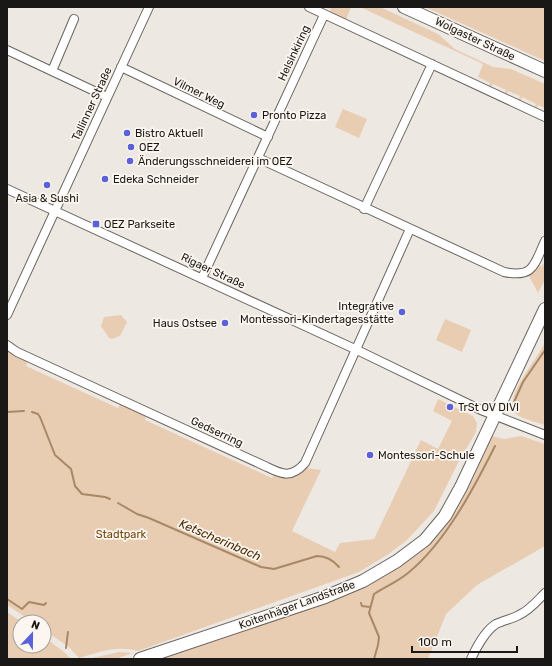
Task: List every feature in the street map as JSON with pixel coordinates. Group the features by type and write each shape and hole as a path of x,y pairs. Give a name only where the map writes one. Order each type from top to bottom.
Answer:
{"main road":[{"name":"Wolgaster Straße","path":"404,7 545,71"},
{"name":"Koitenhäger Landstraße","path":"140,659 325,597 363,581 397,562 425,540 445,516 461,486 545,309"}],"street":[{"name":"Tallinner Straße","path":"54,211 149,7"},
{"path":"309,7 545,117"},
{"name":"Helsinkiring","path":"202,278 324,15"},
{"path":"52,71 74,19"},
{"path":"7,50 107,97"},
{"path":"364,209 432,64"},
{"name":"Vilmer Weg","path":"121,68 268,137"},
{"path":"258,158 364,209 504,272 524,274 530,270 535,265 545,241"},
{"name":"Rigaer Straße","path":"7,190 202,278 357,350 481,410 545,435"},
{"path":"7,315 54,211"},
{"path":"357,350 410,229"},
{"name":"Gedserring","path":"7,345 17,352 283,474 296,472 305,463 357,350"},
{"path":"471,659 488,630 508,618 520,615 545,593"}],"green space":[{"path":"331,7 351,7 346,20 330,12"},
{"path":"360,7 380,7 438,34 455,49 493,67 511,69 545,84 545,108 538,105 536,109 534,108 536,104 522,97 520,102 518,101 520,96 508,91 506,95 504,94 506,90 493,84 490,88 488,87 490,83 478,77 483,64"},
{"path":"425,7 545,7 545,61 434,11"},
{"path":"343,109 367,119 359,138 335,127"},
{"path":"545,261 545,280 538,293 529,276 529,273 538,264 542,267"},
{"path":"121,315 127,322 120,336 112,339 109,338 101,326 104,317"},
{"path":"445,319 471,330 462,352 436,340"},
{"path":"545,342 545,425 518,416 513,407 513,398 517,388"},
{"name":"Stadtpark","path":"7,350 28,361 26,366 118,408 121,403 146,415 145,420 272,478 274,474 307,468 321,470 292,531 335,552 340,543 374,539 421,440 438,449 452,421 433,411 438,399 473,416 477,423 476,432 459,461 434,511 406,541 387,555 359,572 138,651 130,649 115,649 79,658 69,647 52,635 52,614 21,614 7,605"},
{"path":"492,436 504,439 521,436 545,444 545,546 477,585 446,614 428,659 153,659 370,582 410,560 436,537 452,517 471,483"},
{"path":"7,612 12,615 12,654 52,654 52,643 71,659 7,659"},
{"path":"119,652 132,653 116,659 88,659"}],"waterway":[{"name":"Ketscherinbach","path":"514,402 523,382 545,350"},
{"name":"Ketscherinbach","path":"7,412 24,411"},
{"name":"Ketscherinbach","path":"32,412 38,414 40,417 55,455 71,469 75,486 82,494 110,499"},
{"name":"Ketscherinbach","path":"374,659 379,637 369,613 374,594 395,582 422,561 458,514 495,446"},
{"name":"Ketscherinbach","path":"118,503 137,514 261,567 274,569 317,556 329,559 339,567"},
{"path":"7,599 22,609 29,602 44,605 46,603"},
{"name":"Ketscherinbach","path":"361,603 362,606 370,607"},
{"path":"66,648 68,632"}],"place":[{"name":"Pronto Pizza","path":"254,115"},
{"name":"Bistro Aktuell","path":"127,133"},
{"name":"OEZ","path":"131,147"},
{"name":"Änderungsschneiderei im OEZ","path":"130,161"},
{"name":"Edeka Schneider","path":"105,179"},
{"name":"Asia & Sushi","path":"47,185"},
{"name":"OEZ Parkseite","path":"96,224"},
{"name":"Integrative Montessori-Kindertagesstätte","path":"402,312"},
{"name":"Haus Ostsee","path":"225,323"},
{"name":"TrSt OV DIVI","path":"450,407"},
{"name":"Montessori-Schule","path":"370,455"}]}
